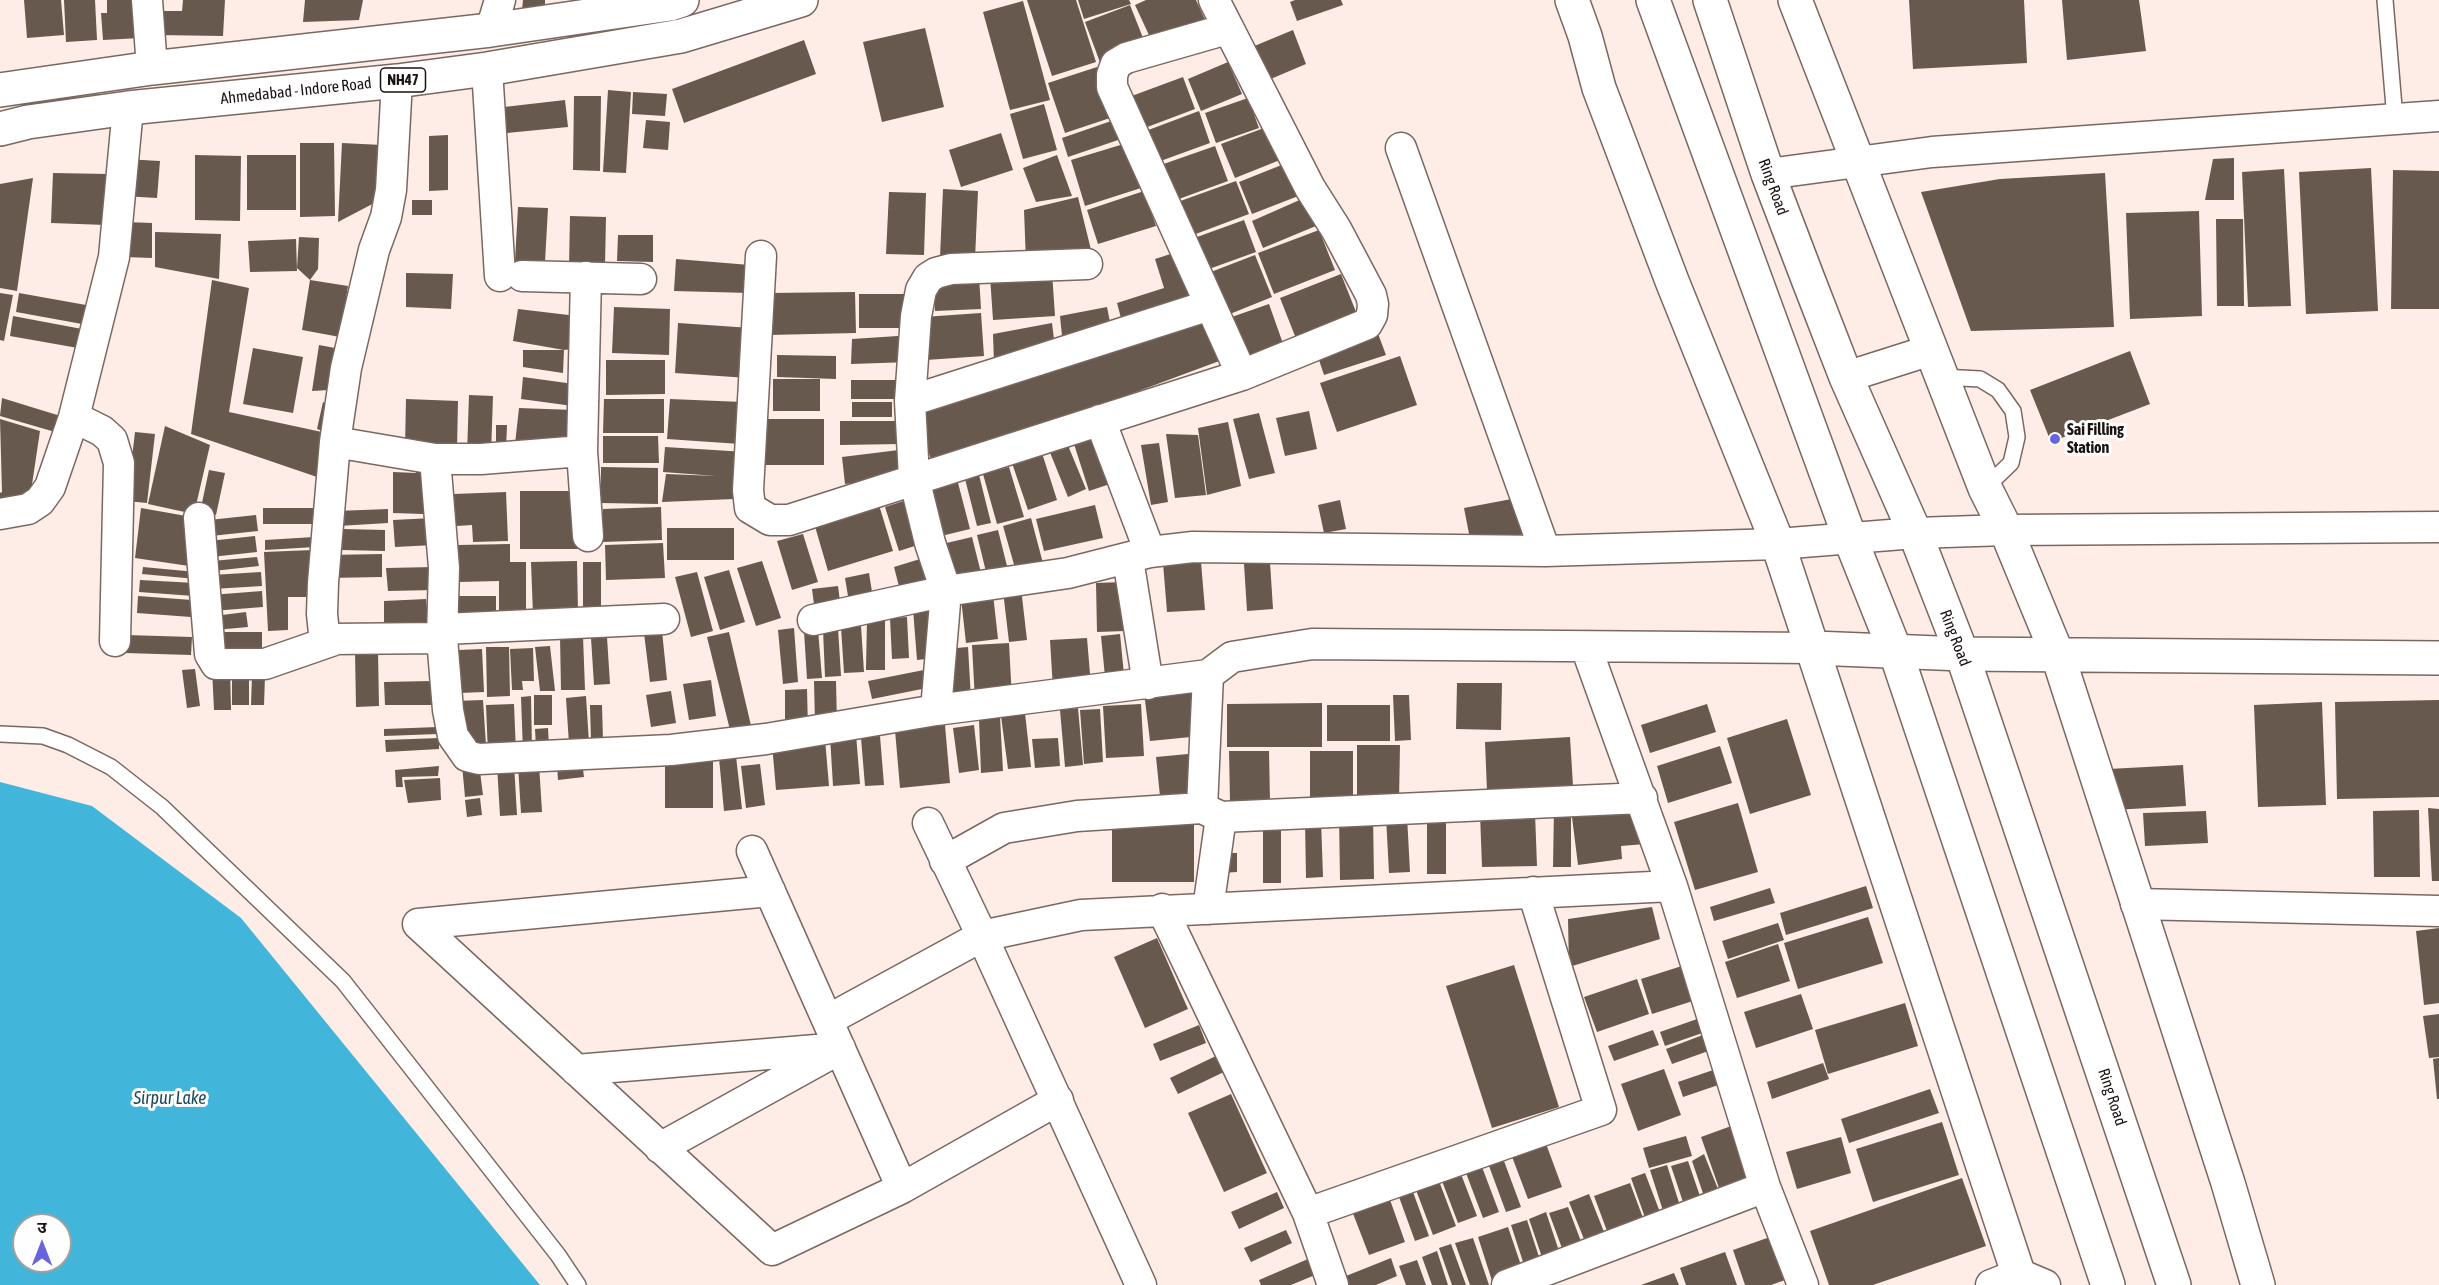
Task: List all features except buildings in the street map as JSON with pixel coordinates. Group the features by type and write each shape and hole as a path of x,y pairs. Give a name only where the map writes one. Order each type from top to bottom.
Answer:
{"main road":[{"name":"NH47","path":"1,89 495,15 682,0"},
{"name":"Ahmedabad - Indore Road","path":"0,129 28,122 128,108 397,81 487,69 681,36 756,6 801,0"},
{"path":"1572,0 1585,36 1599,88 1668,270 1778,544 1814,648 2019,1282"},
{"path":"1653,0 1850,538 1896,653 2108,1285"},
{"name":"Ring Road","path":"1710,0 1768,174 1846,377 1914,533 1962,654 2174,1285"},
{"path":"1795,0 1985,488 2006,530 2058,656 2136,904 2228,1183 2258,1285"},
{"path":"1814,648 1896,653 2058,656 2266,655 2439,658"}],"street":[{"path":"147,0 152,68"},
{"path":"761,256 748,471 750,507 770,520 789,520 914,478 1242,375 1367,324 1372,315 1371,295 1336,229 1310,188 1214,0"},
{"path":"1227,29 1126,58 1116,64 1112,75 1112,87 1119,108 1242,375"},
{"path":"487,69 511,276 641,279"},
{"path":"397,81 386,217 374,250 346,368 335,442 323,583 324,633 327,637 337,639 664,619"},
{"path":"0,514 28,509 40,501 50,487 74,417 114,257 128,108"},
{"path":"1768,174 1932,152 2439,116"},
{"path":"1401,148 1545,551"},
{"path":"936,710 946,591 930,543 914,478 910,401 916,315 921,290 928,278 951,269 1087,264"},
{"path":"586,277 582,451 588,536"},
{"path":"910,401 1210,305"},
{"path":"1846,377 1937,364"},
{"path":"74,417 102,431 112,440 119,463 115,641"},
{"path":"1100,420 1139,556 1148,684"},
{"path":"335,442 435,459 481,459 582,451"},
{"path":"435,459 444,568 442,633 448,710 453,736 467,756 479,759 683,749 766,740 936,710 1208,675 1232,657 1312,644 1814,648"},
{"path":"199,518 210,654 216,664 265,664 337,639"},
{"path":"813,620 946,591 1068,573 1139,556 1193,547 1545,551 1778,544 1914,533 2006,530 2439,527"},
{"path":"1586,647 1672,886 1765,1187 1803,1285"},
{"path":"1208,675 1211,813 1208,909"},
{"path":"945,861 1004,828 1077,816 1642,798"},
{"path":"928,823 1058,1100 1141,1285"},
{"path":"752,851 903,1188"},
{"path":"828,1020 982,936 1082,915 1162,909 1208,909 1672,886"},
{"path":"770,891 418,924 771,1250 903,1188 1058,1100"},
{"path":"1308,1213 1601,1110 1533,892"},
{"path":"2136,904 2439,910"},
{"path":"1162,909 1308,1213 1333,1285"},
{"path":"576,1070 840,1048"},
{"path":"660,1148 840,1048"},
{"path":"1508,1285 1765,1187"}],"lane":[{"path":"2385,0 2396,119"},
{"path":"579,53 581,9"},
{"path":"1937,364 1980,379 1998,390 2013,411 2017,437 2011,464 1985,488"},
{"path":"0,734 43,736 68,745 111,767 170,815 343,981 551,1246 578,1285"}],"water":[{"name":"Sirpur Lake","path":"0,782 92,806 241,918 540,1285 0,1285"}],"place":[{"name":"Sai Filling Station","path":"2055,439"}]}
